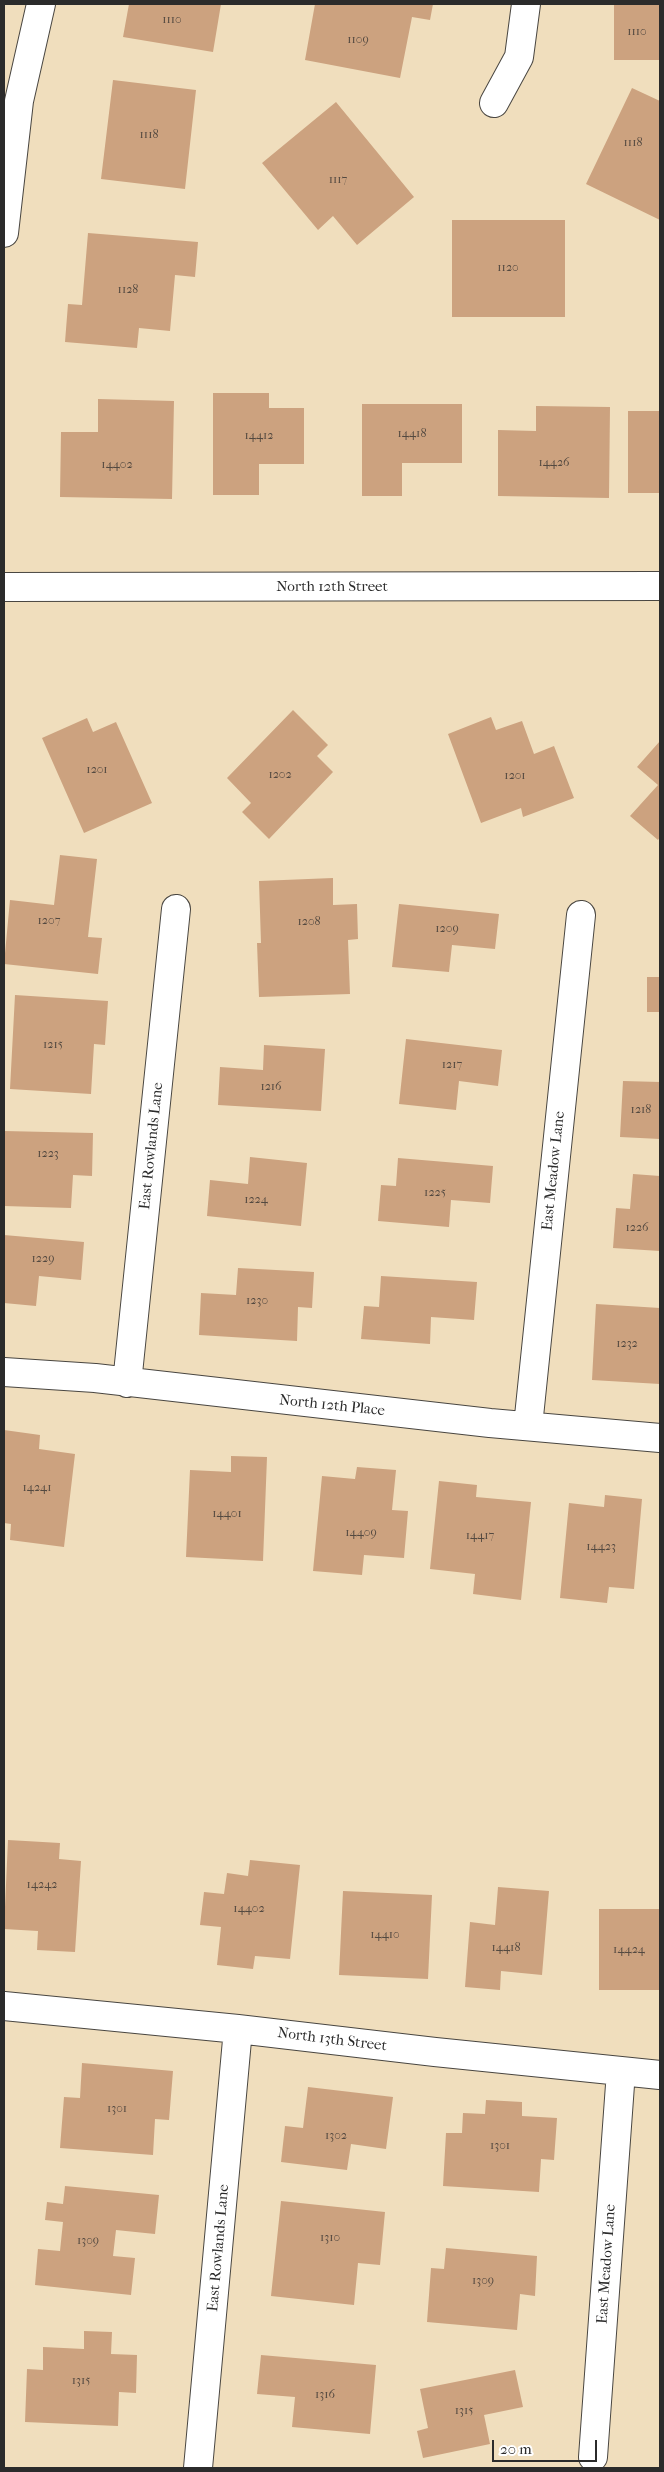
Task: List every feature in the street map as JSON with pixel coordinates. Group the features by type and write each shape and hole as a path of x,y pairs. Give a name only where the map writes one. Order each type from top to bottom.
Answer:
{"street":[{"path":"4,233 19,101 41,4"},
{"path":"494,103 519,57 526,4"},
{"name":"North 12th Street","path":"4,587 660,586"},
{"name":"East Rowlands Lane","path":"127,1383 176,909"},
{"name":"East Meadow Lane","path":"528,1426 581,915"},
{"name":"North 12th Place","path":"4,1372 660,1438"},
{"name":"North 13th Street","path":"4,2006 238,2029 435,2052 660,2075"},
{"name":"East Rowlands Lane","path":"198,2468 238,2029"},
{"name":"East Meadow Lane","path":"593,2457 621,2070"}],"building":[{"path":"129,4 221,4 213,52 123,37"},
{"path":"315,4 433,4 430,20 412,17 400,78 305,60"},
{"path":"614,4 660,4 660,60 614,60"},
{"path":"113,80 196,90 185,189 101,179"},
{"path":"632,88 660,101 660,220 586,184"},
{"path":"336,102 414,197 357,245 333,216 318,230 262,163"},
{"path":"452,220 565,220 565,317 452,317"},
{"path":"88,233 198,242 195,277 175,275 170,331 139,328 137,348 65,342 68,304 82,305"},
{"path":"213,393 269,393 269,408 304,408 304,464 259,464 259,495 213,495"},
{"path":"98,399 174,401 172,499 60,497 61,432 98,432"},
{"path":"362,404 462,404 462,463 402,463 402,496 362,496"},
{"path":"536,406 610,407 609,498 498,496 498,430 536,431"},
{"path":"628,411 660,411 660,493 628,493"},
{"path":"293,710 328,745 317,756 333,772 269,839 242,812 251,803 227,778"},
{"path":"491,717 496,730 522,721 534,754 554,746 574,798 523,817 521,808 481,823 448,734"},
{"path":"87,718 93,732 116,722 152,803 84,833 42,738"},
{"path":"660,741 660,837 658,840 630,816 658,785 637,767"},
{"path":"60,855 97,859 88,937 102,938 98,974 4,964 10,900 54,905"},
{"path":"333,878 333,905 357,904 358,939 348,940 350,994 259,997 257,943 261,943 259,881"},
{"path":"399,904 499,914 495,949 452,945 449,972 392,967"},
{"path":"647,977 660,977 660,1012 647,1012"},
{"path":"15,995 108,1001 105,1045 94,1044 91,1094 10,1089"},
{"path":"406,1039 502,1050 498,1086 459,1081 456,1110 399,1104"},
{"path":"264,1045 325,1049 321,1111 218,1105 220,1067 263,1070"},
{"path":"623,1081 660,1082 660,1139 620,1137"},
{"path":"4,1131 93,1133 92,1176 73,1175 71,1208 4,1206"},
{"path":"250,1157 307,1163 301,1226 207,1216 210,1180 248,1184"},
{"path":"398,1158 493,1166 490,1203 451,1200 449,1227 378,1221 381,1185 396,1186"},
{"path":"633,1174 660,1176 660,1251 613,1248 616,1208 630,1209"},
{"path":"4,1235 84,1242 81,1280 39,1276 36,1306 4,1303"},
{"path":"238,1268 314,1272 312,1308 298,1307 297,1341 199,1335 201,1293 236,1295"},
{"path":"381,1276 477,1282 474,1320 431,1317 430,1344 361,1339 364,1306 379,1307"},
{"path":"596,1304 660,1308 660,1384 592,1380"},
{"path":"4,1430 40,1435 39,1449 75,1454 64,1547 10,1540 11,1524 4,1523"},
{"path":"231,1456 267,1457 263,1561 186,1557 190,1470 231,1472"},
{"path":"357,1467 396,1470 392,1510 408,1511 404,1558 364,1555 362,1575 313,1571 322,1476 355,1479"},
{"path":"439,1481 477,1485 476,1497 531,1502 521,1600 473,1594 475,1574 430,1569"},
{"path":"605,1495 642,1499 634,1589 609,1587 607,1603 560,1598 569,1503 604,1507"},
{"path":"8,1840 60,1843 59,1859 81,1861 75,1952 37,1950 38,1931 4,1929"},
{"path":"250,1860 300,1865 290,1959 255,1956 253,1969 217,1965 221,1927 200,1925 204,1892 224,1894 227,1873 248,1876"},
{"path":"498,1887 549,1891 542,1975 501,1971 500,1990 465,1987 470,1922 495,1925"},
{"path":"343,1891 432,1895 428,1979 339,1975"},
{"path":"599,1909 660,1909 660,1990 599,1990"},
{"path":"82,2063 173,2071 169,2120 155,2119 153,2155 60,2148 64,2097 80,2098"},
{"path":"308,2087 393,2097 386,2149 351,2144 347,2170 281,2162 285,2126 303,2128"},
{"path":"486,2100 522,2102 522,2116 557,2118 554,2160 541,2159 539,2192 443,2186 446,2133 462,2133 463,2113 485,2114"},
{"path":"65,2186 159,2195 155,2234 116,2230 113,2256 135,2258 131,2295 35,2285 38,2249 60,2251 63,2222 45,2220 47,2202 63,2204"},
{"path":"281,2201 385,2212 380,2265 358,2263 354,2305 271,2296"},
{"path":"446,2248 537,2256 535,2296 520,2294 517,2330 427,2322 431,2268 444,2269"},
{"path":"84,2331 112,2332 111,2354 137,2355 136,2393 119,2392 118,2426 25,2422 27,2369 43,2370 43,2347 84,2349"},
{"path":"261,2355 376,2365 370,2434 292,2427 295,2397 257,2394"},
{"path":"515,2370 523,2407 484,2415 490,2444 423,2458 417,2431 428,2428 420,2389"}]}
